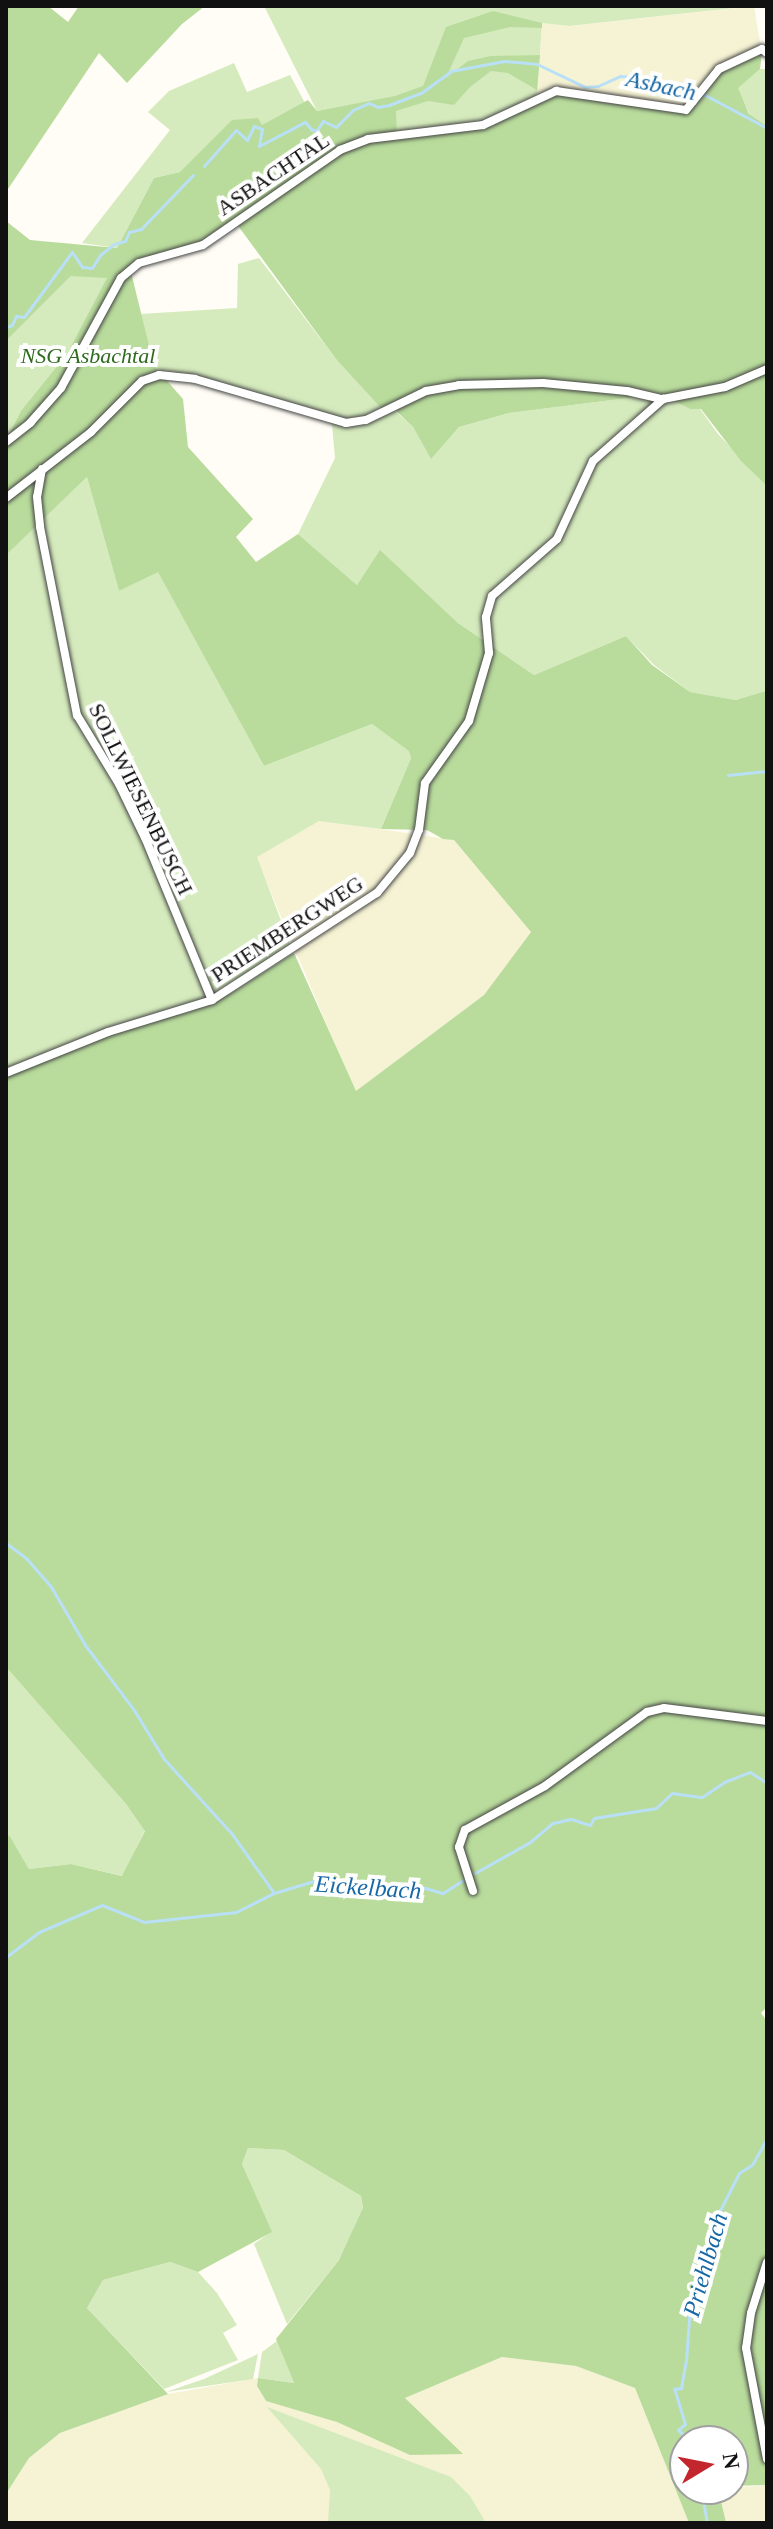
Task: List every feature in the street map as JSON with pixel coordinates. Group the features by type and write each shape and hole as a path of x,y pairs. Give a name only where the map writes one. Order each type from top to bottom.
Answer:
{"street":[{"name":"ASBACHTAL","path":"6,442 30,423 61,388 121,278 139,263 203,245 340,150 368,139 483,125 549,92 686,110 719,69 762,49 767,53"},
{"path":"6,498 95,428 142,381 159,375 195,379 346,423 366,420 426,391 459,385 543,383 627,391 663,399 725,387 767,369"},
{"name":"PRIEMBERGWEG","path":"6,1073 96,1036 212,1000 377,893 410,853 419,830 425,783 469,721 490,649 486,617 492,596 557,539 593,461 663,399"},
{"name":"SOLLWIESENBUSCH","path":"43,468 37,491 38,515 77,715 119,784 146,840 212,1000"},
{"path":"473,1891 459,1847 465,1830 545,1786 647,1712 664,1708 767,1721"},
{"path":"767,2262 751,2313 746,2348 767,2459"}],"shaded area":[{"path":"754,6 761,49 683,108 537,97 542,23 570,26"},
{"path":"319,820 454,840 531,932 484,995 355,1092 256,857"},
{"path":"502,2357 576,2366 635,2388 669,2473 669,2505 682,2505 689,2523 6,2523 6,2494 29,2458 60,2433 168,2394 258,2378 257,2386 266,2401 461,2454 405,2398"},
{"path":"767,2485 767,2523 726,2523 722,2505 749,2505 749,2486"}],"green space":[{"path":"6,6 48,6 68,22 79,6 205,6 182,24 127,83 99,53 6,192"},
{"path":"264,6 743,7 569,26 542,23 537,97 493,120 396,133 395,97 317,111"},
{"name":"NSG Asbachtal","path":"493,11 542,23 542,28 510,27 464,38 446,78 468,61 491,56 540,55 537,90 508,73 491,71 470,87 454,105 428,101 396,111 397,138 492,126 549,94 685,112 713,76 762,52 760,69 738,88 749,114 767,126 767,486 741,461 701,409 690,409 660,394 509,413 459,427 431,459 413,427 395,410 382,409 336,359 236,223 202,244 130,268 154,366 183,399 188,447 253,519 236,537 256,562 298,534 357,585 380,550 458,623 534,675 626,636 652,665 690,692 736,700 767,691 767,2007 761,2013 767,2021 767,2485 749,2486 749,2425 669,2425 669,2473 635,2388 576,2366 502,2357 405,2398 463,2454 410,2455 337,2422 266,2401 257,2386 258,2378 294,2383 276,2339 339,2260 363,2208 361,2196 284,2150 248,2148 242,2164 272,2232 198,2272 170,2262 103,2280 87,2308 168,2394 60,2433 29,2458 6,2494 6,1843 9,1835 29,1869 71,1864 122,1876 145,1831 126,1804 6,1667 6,1077 125,1028 189,1012 233,992 294,953 356,1091 484,995 531,932 454,840 443,839 427,830 381,829 411,758 409,751 372,724 264,766 158,572 119,591 87,477 6,555 6,441 21,411 67,354 107,278 71,276 6,341 6,221 30,240 117,248 154,178 180,172 232,120 258,118 262,125 308,100 317,111 395,96 423,86 446,27"},
{"name":"NSG Asbachtal","path":"234,63 247,92 290,75 332,153 130,268 41,521 87,477 119,591 158,571 264,766 372,724 410,751 411,758 381,829 319,821 257,857 291,947 189,1007 115,1025 6,1069 6,341 72,275 128,244 180,172 154,178 117,248 82,243 170,130 148,112 169,91"},
{"path":"760,69 767,69 767,126 750,115 737,88"},
{"path":"259,258 336,359 413,427 431,458 459,427 509,413 660,394 690,409 700,409 718,434 767,485 767,692 736,700 690,692 654,665 626,636 534,675 458,623 380,551 357,585 298,534 335,458 332,425 320,414 160,372 154,367 140,314 237,308 238,264"},
{"path":"6,1667 126,1804 145,1830 123,1876 71,1864 29,1869 9,1836 6,1843"},
{"path":"248,2148 284,2150 361,2196 363,2208 358,2223 339,2260 287,2324 254,2244 271,2232 242,2164"},
{"path":"170,2262 198,2272 217,2293 237,2325 223,2333 238,2360 164,2389 87,2308 103,2280"},
{"path":"277,2341 294,2383 258,2378 262,2352"},
{"path":"258,2354 253,2379 166,2392 204,2379"},
{"path":"267,2407 451,2477 470,2496 486,2523 328,2523 330,2490 321,2469"},
{"path":"682,2505 722,2505 726,2522 689,2523"}],"waterway":[{"name":"Asbach","path":"204,166 236,130 247,140 254,126 262,129 259,146 305,122 312,130 317,130 323,121 336,127 353,110 369,103 378,107 389,105 421,93 451,71 504,61 537,64 585,87 598,86 620,76 645,78 660,91 705,95 767,128"},
{"name":"Asbach","path":"6,327 12,325 16,316 24,317 72,252 82,267 92,268 100,255 114,244 125,241 129,232 141,229 193,175"},
{"path":"728,775 767,771"},
{"path":"6,1543 27,1559 50,1585 85,1645 134,1710 164,1759 232,1834 274,1893"},
{"name":"Eickelbach","path":"475,1873 530,1842 553,1823 571,1819 590,1825 594,1818 656,1808 672,1793 702,1797 724,1782 750,1772 767,1783"},
{"name":"Eickelbach","path":"6,1957 39,1932 102,1905 144,1922 236,1912 274,1893 317,1880 348,1891 361,1886 425,1888 443,1893 463,1880"},
{"name":"Priehlbach","path":"684,2425 674,2389 681,2388 690,2305 713,2224 739,2173 752,2165 767,2138"},
{"name":"Priehlbach","path":"704,2505 707,2523"}]}
